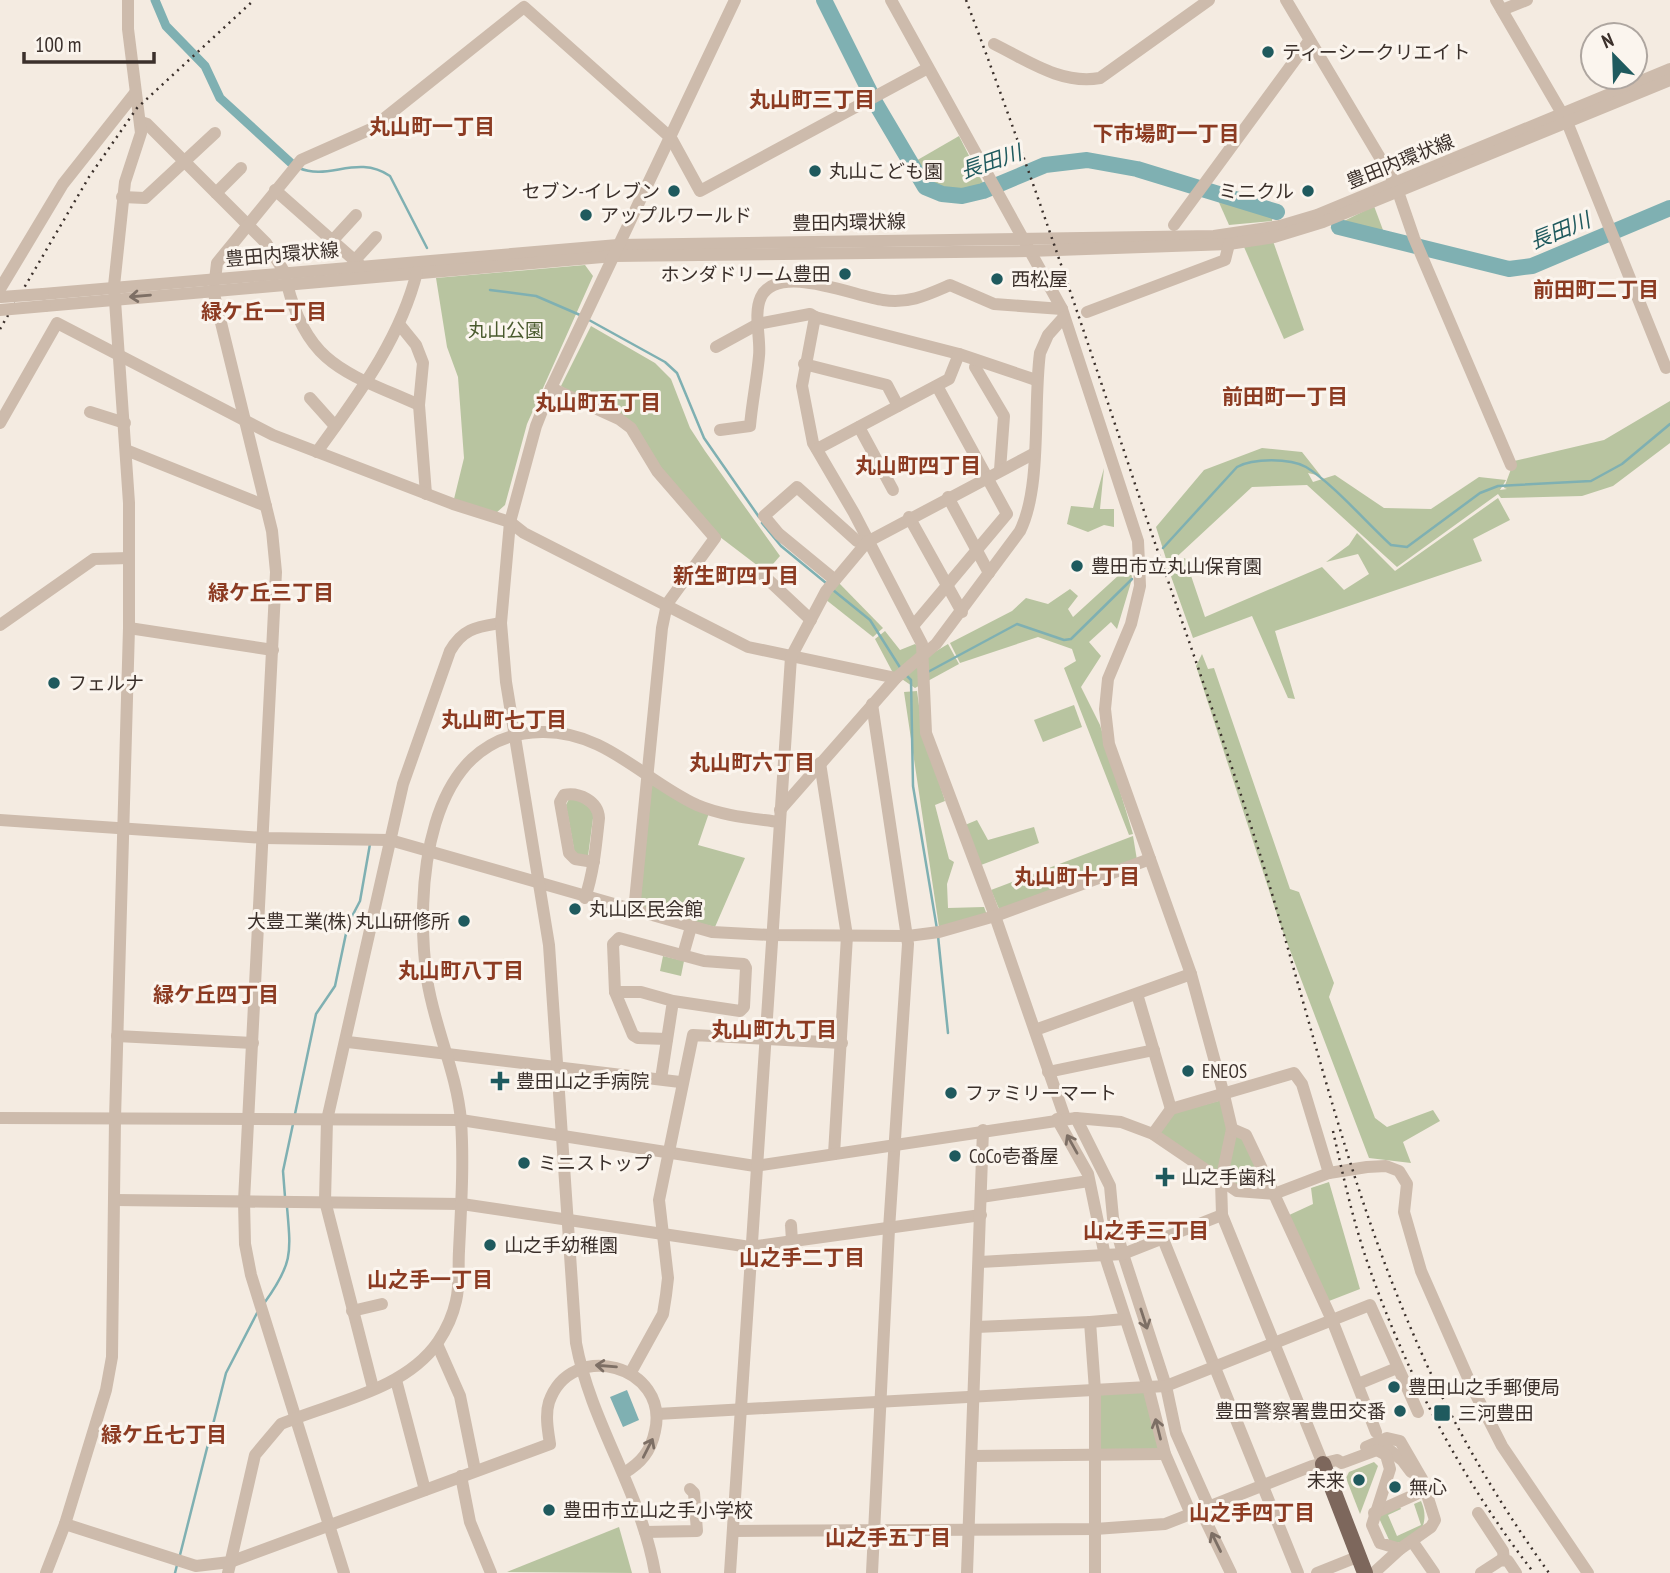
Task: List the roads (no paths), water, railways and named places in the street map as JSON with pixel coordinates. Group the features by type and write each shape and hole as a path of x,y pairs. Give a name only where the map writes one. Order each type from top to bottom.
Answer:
{"main road":[{"path":"1324,1466 1357,1557 1372,1572"},
{"path":"1324,1466 1337,1481 1372,1572"}],"street":[{"path":"46,1573 65,1524 111,1370 117,1036 129,628 125,423 114,292 122,197 141,133 128,29 128,0"},
{"path":"655,1573 645,1532 581,1369 576,1343 549,945 514,736 501,623 510,522 536,426 551,388 735,0"},
{"path":"891,0 1063,313 1138,541 1140,586 1131,624 1108,679 1105,709 1109,744 1191,974 1232,1129 1221,1181 1222,1215 1324,1466"},
{"path":"994,44 1054,74 1078,80 1100,78 1209,0"},
{"path":"1286,0 1396,188 1413,238 1511,465"},
{"path":"1527,0 1499,5 1565,118 1609,233 1666,368"},
{"path":"344,1573 247,1260 244,1202 276,572 266,506 214,285 217,263 295,166 371,129 524,7 671,138 700,191 928,68"},
{"path":"1174,225 1309,41"},
{"name":"豊田内環状線","path":"286,279 358,263 616,250 1229,244 1300,230 1565,118 1670,69"},
{"name":"豊田内環状線","path":"1565,118 1670,80"},
{"path":"0,298 63,184 135,93"},
{"path":"141,122 147,124 266,243 286,279 293,308 314,348 334,365 419,405"},
{"path":"122,197 145,198 215,133"},
{"path":"216,193 241,168"},
{"name":"豊田内環状線","path":"1026,245 1214,236 1252,231 1317,215 1396,188"},
{"path":"275,190 358,263 376,237"},
{"path":"332,240 355,215"},
{"path":"1087,312 1225,260 1229,244"},
{"name":"豊田内環状線","path":"0,298 44,300 286,279 417,272 616,250"},
{"path":"317,452 368,382 410,303 417,272"},
{"path":"720,430 750,426 759,356 761,297 765,291 791,282 833,287 883,300 914,301 950,285 994,304 1063,313"},
{"path":"780,816 820,763 872,704 924,654 962,612 1026,518 1033,485 1037,380 1043,343 1063,313"},
{"path":"716,348 758,324 810,314 959,354 1037,380"},
{"path":"815,317 804,364 803,386 817,449 913,626 924,654 926,733 995,916 1048,1072 1089,1181 1105,1256 1148,1388 1165,1454 1200,1511 1231,1573"},
{"path":"0,423 57,323 245,421 426,494 510,522 524,533 748,647 900,675"},
{"path":"399,324 416,345 423,363 419,405 426,494"},
{"path":"817,449 949,379 959,354"},
{"path":"804,364 887,385 898,406"},
{"path":"975,367 1004,416 1000,470"},
{"path":"913,626 1007,514 937,386"},
{"path":"551,388 619,419 631,428 657,471 715,538 667,604 646,774 634,911"},
{"path":"310,398 335,426"},
{"path":"90,412 125,423"},
{"path":"859,427 893,490"},
{"path":"126,450 266,506"},
{"path":"730,1573 791,657 831,585 867,542 909,517 1033,454"},
{"path":"831,585 764,516 797,487 857,541 867,542"},
{"path":"948,497 989,573"},
{"path":"909,517 962,612"},
{"path":"0,625 94,559 129,558"},
{"path":"763,575 811,620"},
{"path":"373,1388 325,1201 327,1120 348,1042 403,784 450,651 465,631 501,623"},
{"path":"129,628 273,650"},
{"path":"872,704 908,936 889,1228 872,1573"},
{"path":"229,1568 255,1455 273,1430 296,1418 396,1380 437,1344 456,1300 462,1205 461,1120 447,1052 433,1011 423,927 430,853 443,800 455,776 475,755 514,736 540,732 582,737 607,747 646,774 708,809 735,816 780,816"},
{"path":"820,763 847,936 834,1154"},
{"path":"585,898 594,862 597,807 581,796 564,795 560,802 569,853 575,859 594,862"},
{"path":"0,820 264,838 390,840 540,886 712,932 908,936 939,932 995,916 1150,859"},
{"path":"683,955 691,927"},
{"path":"615,992 641,992 673,1001 740,1011 744,1007 744,964 683,955 619,939 613,944 615,992 633,1035 638,1038 667,1039"},
{"path":"1035,1030 1191,974"},
{"path":"1138,994 1171,1109"},
{"path":"661,1079 673,1001"},
{"path":"631,1372 663,1314 668,1278 659,1200 680,1082 693,1035 764,1041 842,1043"},
{"path":"117,1036 253,1044"},
{"path":"348,1042 680,1082"},
{"path":"1048,1072 1154,1051"},
{"path":"1153,1134 1171,1109 1224,1096 1294,1073 1302,1084 1329,1173"},
{"path":"0,1118 461,1120 755,1166 1066,1118 1121,1122 1153,1134 1237,1191 1274,1194 1329,1173 1386,1166 1404,1175 1407,1184 1404,1212 1420,1271 1472,1387 1502,1446 1588,1573"},
{"path":"1066,1118 1110,1186 1113,1217 1123,1254 1166,1387 1200,1511"},
{"path":"1232,1129 1245,1135 1274,1194 1332,1320 1376,1438"},
{"path":"967,1573 983,1130"},
{"path":"982,1197 1089,1181"},
{"path":"115,1200 462,1205 750,1247 981,1215"},
{"path":"980,1262 1123,1254 1222,1215"},
{"path":"791,1225 792,1241"},
{"path":"1163,1238 1298,1573"},
{"path":"352,1311 382,1304"},
{"path":"657,1414 1166,1387 1370,1305 1419,1412"},
{"path":"976,1327 1125,1319"},
{"path":"1090,1322 1095,1390 1095,1573"},
{"path":"437,1344 460,1396 475,1471"},
{"path":"65,1524 196,1566 229,1568 329,1524 550,1444 549,1402 564,1380 581,1369 598,1365 631,1372 649,1391 657,1414 649,1449 640,1461 624,1473"},
{"path":"1358,1384 1397,1367"},
{"path":"396,1380 425,1490"},
{"path":"1324,1466 1376,1438 1391,1438 1400,1441 1422,1479 1434,1520 1431,1527 1372,1572"},
{"path":"733,1531 1095,1529 1165,1524 1264,1485 1377,1450 1386,1455 1390,1469 1372,1525 1380,1543 1400,1549"},
{"path":"972,1456 1095,1457 1165,1454"},
{"path":"460,1476 470,1522 491,1573"},
{"path":"645,1532 697,1531 694,1493 690,1489"},
{"path":"1374,1513 1426,1496"},
{"path":"1478,1513 1503,1550 1504,1560 1516,1573"},
{"path":"1412,1541 1434,1573"},
{"path":"1317,1573 1357,1557"},
{"path":"1481,1573 1504,1560"}],"water":[{"path":"627,1390 639,1420 623,1427 610,1397"}],"waterway":[{"path":"155,0 166,26 205,66 220,98 291,163"},
{"name":"長田川","path":"824,0 876,104 925,187 942,194 962,196 983,191 1045,165 1087,160 1137,169 1277,212"},
{"path":"299,168 321,172 366,167 390,176 427,248"},
{"name":"長田川","path":"1339,227 1509,269 1532,266 1670,208"},
{"path":"490,290 536,296 580,315"},
{"path":"589,320 665,362 677,373 704,438 759,517"},
{"path":"1163,548 1237,467 1252,462 1281,461 1306,467 1338,493 1391,545 1407,547 1480,493 1498,486 1591,481 1622,464 1670,424"},
{"path":"762,523 781,546 826,583"},
{"path":"926,673 1017,624 1064,640 1071,639 1132,579"},
{"path":"833,590 870,620 901,669"},
{"path":"905,674 911,680 913,786 937,929"},
{"path":"295,1114 316,1014 335,986 348,924 360,901 370,844"},
{"path":"938,936 948,1033"},
{"path":"285,1197 283,1171 293,1124"},
{"path":"265,1302 281,1277 288,1257 287,1207"},
{"path":"180,1555 226,1373 257,1313"},
{"path":"175,1573 177,1565"}],"railway":[{"path":"0,329 89,177 137,108 254,0"},
{"path":"966,0 1058,255 1234,775 1281,923 1349,1158 1389,1274 1426,1363 1457,1426 1491,1486 1549,1573"},
{"path":"1333,1131 1363,1248 1400,1346 1460,1464 1483,1502 1534,1573"}],"place":[{"name":"ティーシークリエイト","path":"1268,52"},
{"name":"丸山こども園","path":"815,171"},
{"name":"セブン-イレブン","path":"674,191"},
{"name":"ミニクル","path":"1308,191"},
{"name":"アップルワールド","path":"586,215"},
{"name":"ホンダドリーム豊田","path":"845,274"},
{"name":"西松屋","path":"997,279"},
{"name":"豊田市立丸山保育園","path":"1077,566"},
{"name":"フェルナ","path":"54,683"},
{"name":"丸山区民会館","path":"575,909"},
{"name":"大豊工業(株) 丸山研修所","path":"464,921"},
{"name":"ENEOS","path":"1188,1071"},
{"name":"豊田山之手病院","path":"500,1081"},
{"name":"ファミリーマート","path":"951,1093"},
{"name":"CoCo壱番屋","path":"955,1156"},
{"name":"ミニストップ","path":"524,1163"},
{"name":"山之手歯科","path":"1165,1177"},
{"name":"山之手幼稚園","path":"490,1245"},
{"name":"豊田山之手郵便局","path":"1394,1387"},
{"name":"豊田警察署豊田交番","path":"1400,1411"},
{"name":"三河豊田","path":"1442,1413"},
{"name":"未来","path":"1359,1480"},
{"name":"無心","path":"1395,1487"},
{"name":"豊田市立山之手小学校","path":"549,1510"}],"district":[{"name":"丸山町三丁目","path":"812,100"},
{"name":"丸山町一丁目","path":"432,127"},
{"name":"下市場町一丁目","path":"1166,134"},
{"name":"前田町二丁目","path":"1596,290"},
{"name":"緑ケ丘一丁目","path":"264,312"},
{"name":"前田町一丁目","path":"1285,397"},
{"name":"丸山町五丁目","path":"598,403"},
{"name":"丸山町四丁目","path":"918,466"},
{"name":"新生町四丁目","path":"736,576"},
{"name":"緑ケ丘三丁目","path":"271,593"},
{"name":"丸山町七丁目","path":"504,720"},
{"name":"丸山町六丁目","path":"752,763"},
{"name":"丸山町十丁目","path":"1077,877"},
{"name":"丸山町八丁目","path":"461,971"},
{"name":"緑ケ丘四丁目","path":"216,995"},
{"name":"丸山町九丁目","path":"774,1030"},
{"name":"山之手三丁目","path":"1146,1231"},
{"name":"山之手二丁目","path":"802,1258"},
{"name":"山之手一丁目","path":"430,1280"},
{"name":"緑ケ丘七丁目","path":"164,1435"},
{"name":"山之手四丁目","path":"1252,1513"},
{"name":"山之手五丁目","path":"888,1538"}],"park label":[{"name":"丸山公園","path":"506,330"}]}
